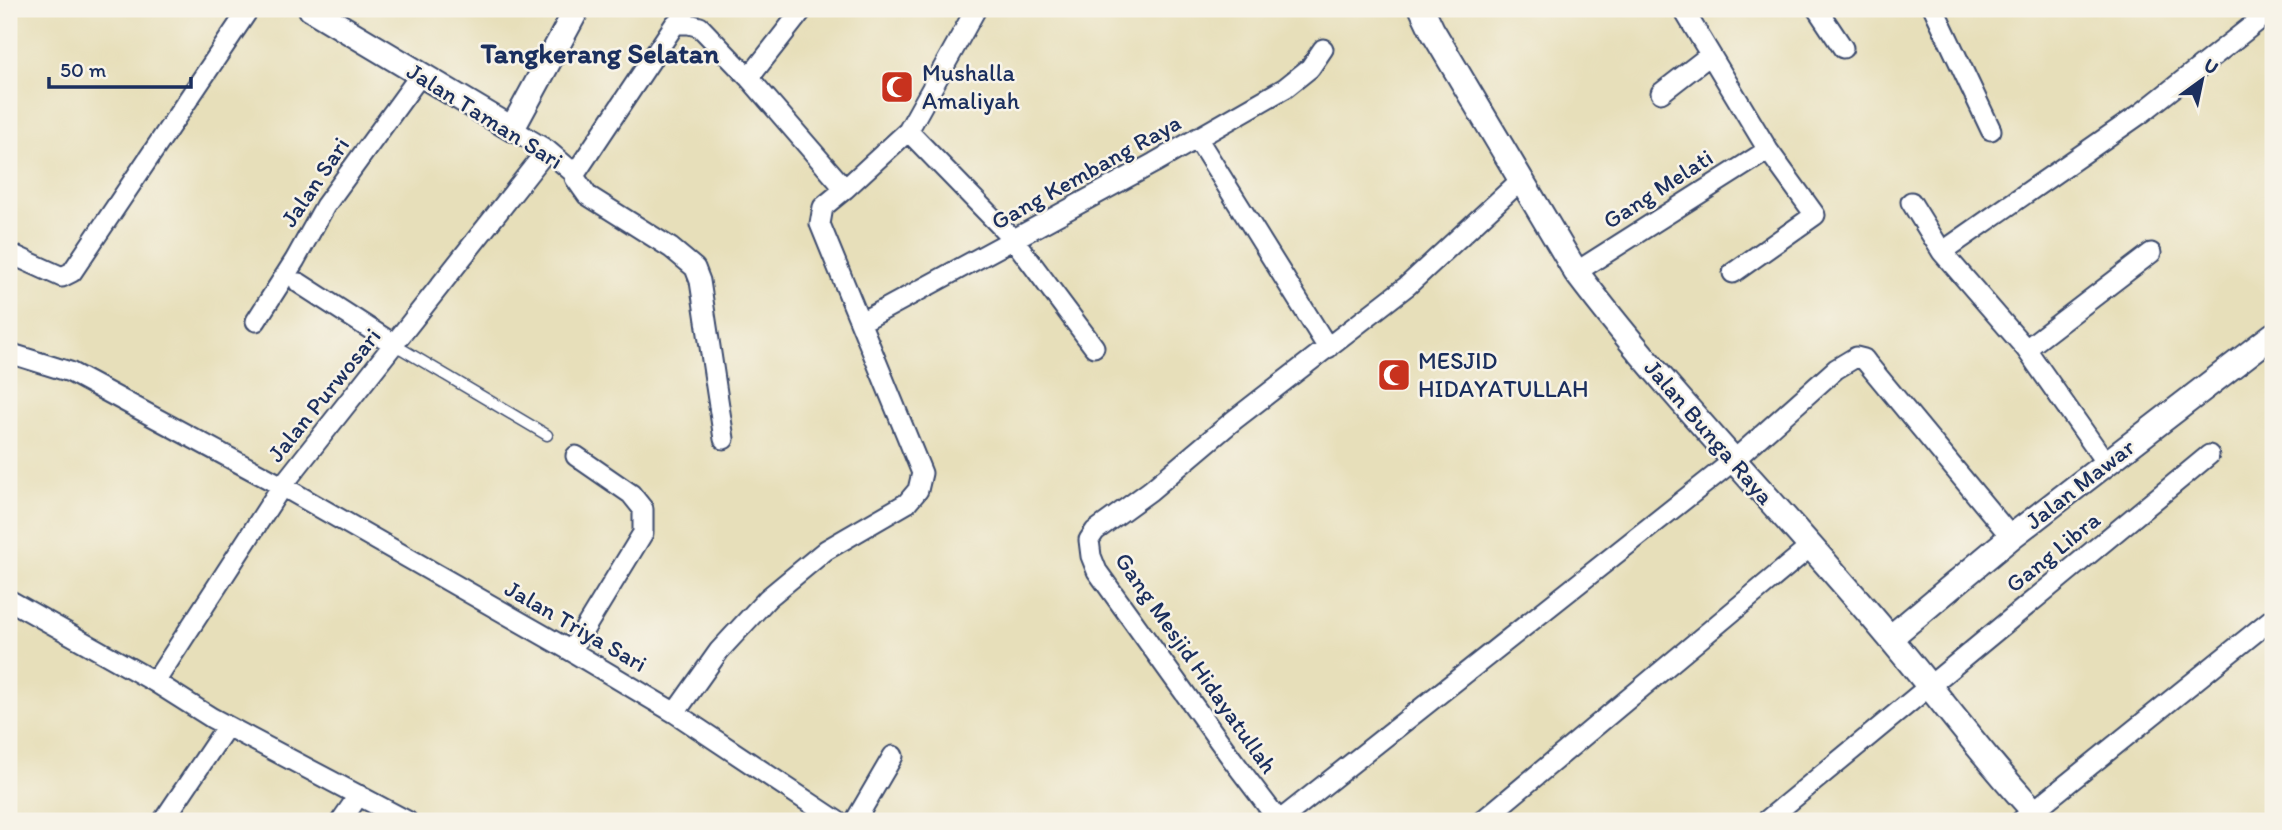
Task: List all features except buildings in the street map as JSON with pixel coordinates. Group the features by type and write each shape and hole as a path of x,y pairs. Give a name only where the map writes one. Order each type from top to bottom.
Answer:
{"street":[{"path":"9,254 62,277 72,272 249,9"},
{"name":"Jalan Taman Sari","path":"311,9 547,150 575,174 675,24 700,27 749,78"},
{"path":"512,129 577,9"},
{"path":"803,9 749,78 845,189"},
{"path":"675,713 719,651 768,597 826,550 907,503 918,490 922,473 820,224 823,207 908,131 976,9"},
{"name":"Jalan Bunga Raya","path":"1422,9 1576,272 1733,461 1890,638 2032,818"},
{"path":"1683,9 1768,150 1815,215 1733,273"},
{"path":"1817,9 1843,47"},
{"path":"1934,9 1991,130"},
{"path":"1942,252 2143,113 2273,9"},
{"name":"Gang Kembang Raya","path":"861,322 1014,240 1285,88 1310,68 1323,49"},
{"path":"1661,93 1710,55"},
{"name":"Jalan Sari","path":"256,321 325,206 421,74"},
{"path":"908,131 1014,240 1094,347"},
{"path":"1197,138 1328,348"},
{"name":"Jalan Purwosari","path":"155,681 282,486 547,150"},
{"name":"Gang Melati","path":"1576,272 1768,150"},
{"path":"575,174 579,186 587,195 671,248 695,268 724,439"},
{"name":"Gang Mesjid Hidayatullah","path":"1521,180 1408,286 1234,420 1150,491 1095,531 1089,540 1097,571 1279,821 1733,461 1836,369 1856,357 1864,359 2011,537"},
{"path":"1911,202 1942,252 2026,349 2106,463"},
{"path":"2026,349 2151,253"},
{"path":"299,283 395,345"},
{"name":"Jalan Mawar","path":"1890,638 2011,537 2273,335"},
{"name":"Jalan Triya Sari","path":"9,353 70,372 282,486 675,713 837,821"},
{"name":"Gang Libra","path":"1766,821 2208,455"},
{"path":"571,651 643,533 643,509 631,494 576,456"},
{"path":"1482,821 1810,547"},
{"path":"11,607 155,681 227,726 407,821"},
{"path":"2032,818 2273,618"},
{"path":"163,821 227,726"},
{"path":"855,821 893,756"},
{"path":"341,821 359,795"}],"lane":[{"path":"395,345 547,435"}],"place":[{"name":"Mushalla Amaliyah","path":"897,87"},
{"name":"MESJID HIDAYATULLAH","path":"1394,375"}],"district":[{"name":"Tangkerang Selatan","path":"600,53"}]}
